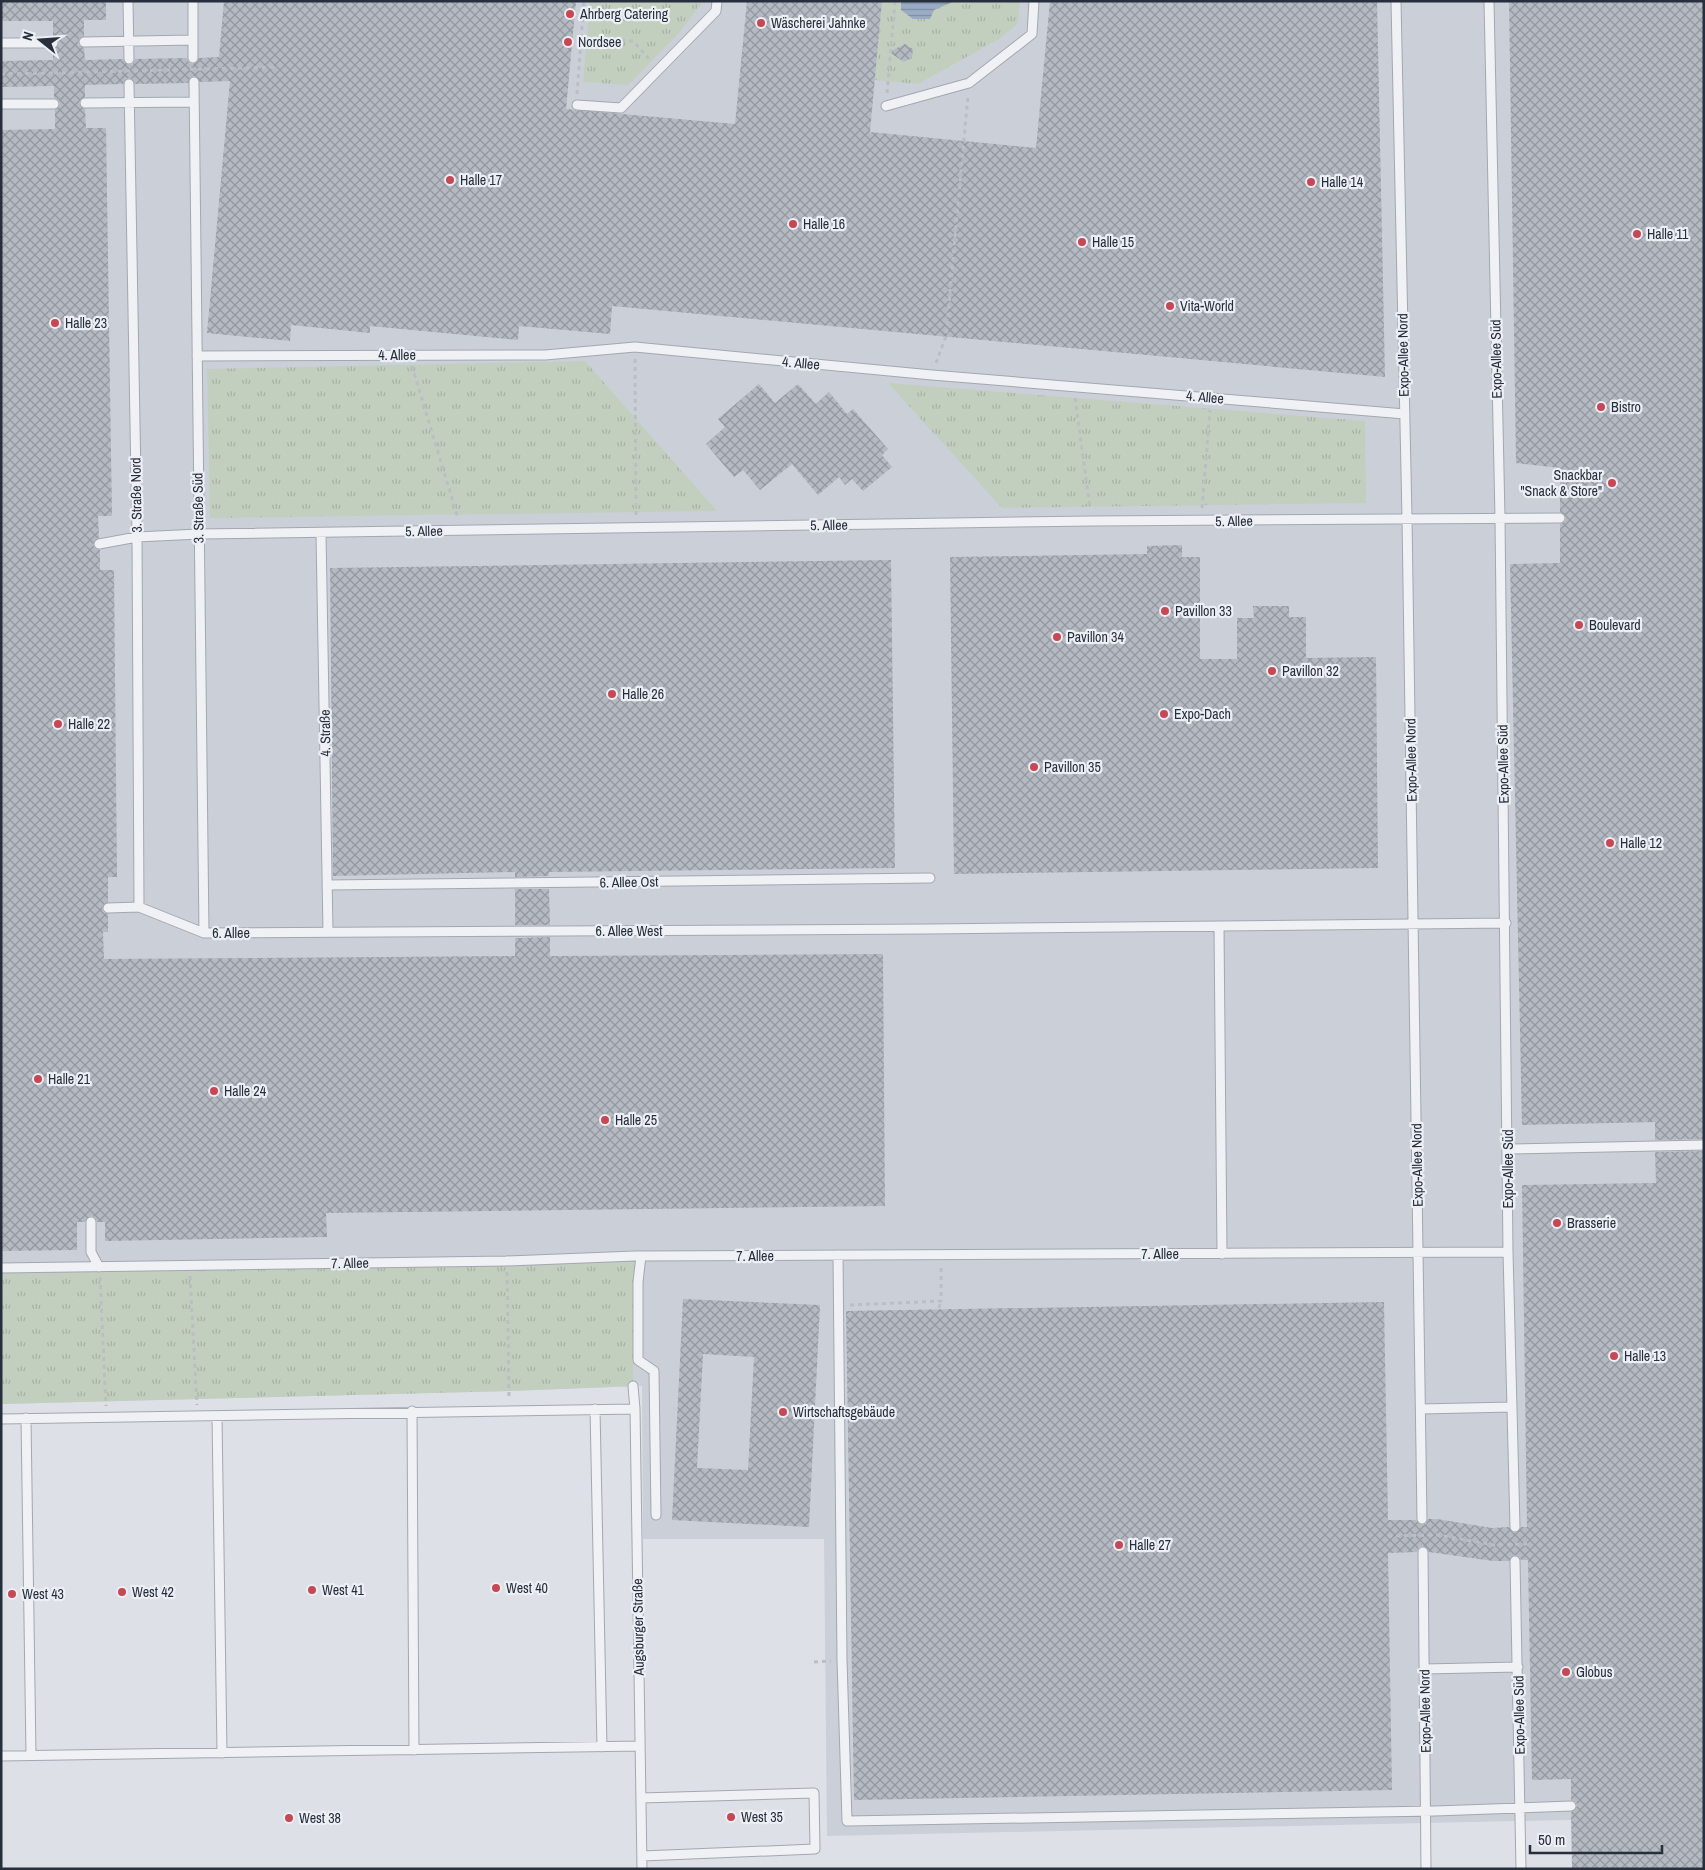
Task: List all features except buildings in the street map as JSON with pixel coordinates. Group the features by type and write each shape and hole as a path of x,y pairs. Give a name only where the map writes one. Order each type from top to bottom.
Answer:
{"lane":[{"path":"128,1 129,59"},
{"path":"193,1 193,58"},
{"path":"577,105 621,108 716,11 717,1"},
{"path":"886,106 969,83 1032,34 1034,1"},
{"name":"Expo-Allee Nord","path":"1396,1 1407,518 1422,1519"},
{"name":"Expo-Allee Süd","path":"1489,1 1500,518 1509,1148 1508,1252 1515,1527"},
{"path":"84,42 193,40"},
{"path":"1,44 53,42"},
{"name":"3. Straße Süd","path":"194,82 204,933"},
{"name":"3. Straße Nord","path":"129,84 137,537 139,907"},
{"path":"85,103 194,102"},
{"path":"1,104 54,104"},
{"name":"4. Allee","path":"197,356 545,355 635,347 932,376 1405,414"},
{"name":"5. Allee","path":"99,544 137,537 198,534 1407,518 1560,518"},
{"name":"4. Straße","path":"321,533 328,932"},
{"name":"6. Allee Ost","path":"327,885 930,878"},
{"name":"6. Allee","path":"108,908 139,907 204,933 328,932"},
{"name":"6. Allee West","path":"328,932 1220,927 1506,923"},
{"path":"1220,927 1222,1254"},
{"path":"1509,1148 1704,1145"},
{"path":"90,1222 91,1252 99,1267"},
{"name":"7. Allee","path":"1,1268 506,1261 641,1256 1508,1252"},
{"path":"838,1255 837,1306 842,1660 847,1821 1427,1812 1571,1806"},
{"path":"641,1256 638,1282 638,1360 654,1370 656,1515"},
{"name":"Augsburger Straße","path":"633,1386 635,1409 642,1869"},
{"path":"1421,1409 1512,1407"},
{"path":"595,1409 602,1747"},
{"path":"1,1419 635,1409"},
{"path":"412,1412 414,1750"},
{"path":"217,1416 222,1753"},
{"path":"26,1418 31,1755"},
{"name":"Expo-Allee Nord","path":"1423,1552 1427,1812 1426,1869"},
{"name":"Expo-Allee Süd","path":"1516,1561 1521,1809 1520,1869"},
{"path":"1424,1669 1518,1667"},
{"path":"1,1756 640,1746"},
{"path":"641,1798 814,1793 815,1849 642,1856"}],"path":[{"path":"577,105 584,1"},
{"path":"886,106 895,1"},
{"path":"581,38 633,41 658,70"},
{"path":"1,74 277,67"},
{"path":"932,376 946,336 969,83"},
{"path":"635,347 636,528"},
{"path":"408,355 462,530"},
{"path":"1074,387 1092,522"},
{"path":"1201,521 1211,398"},
{"path":"939,1308 941,1301 940,1255"},
{"path":"506,1261 510,1410"},
{"path":"189,1266 198,1416"},
{"path":"99,1267 106,1417"},
{"path":"837,1306 941,1301"},
{"path":"1388,1536 1438,1535 1494,1545 1528,1544"}],"shaded area":[{"path":"1,1 1704,1 1704,1817 827,1836 824,1539 643,1539 642,1386 1,1404"}],"green space":[{"path":"590,1 703,1 680,32 628,85 583,82"},
{"path":"882,1 1020,1 1018,22 1013,28 999,39 918,84 875,80"},
{"path":"585,361 717,511 210,518 207,369"},
{"path":"888,383 1365,421 1366,503 1002,508"},
{"path":"635,1256 633,1386 1,1404 1,1268"}],"water":[{"path":"901,1 955,1 934,10 930,19 913,19 901,10"}],"place":[{"name":"Ahrberg Catering","path":"570,14"},
{"name":"Wäscherei Jahnke","path":"761,23"},
{"name":"Nordsee","path":"568,42"},
{"name":"Halle 17","path":"450,180"},
{"name":"Halle 14","path":"1311,182"},
{"name":"Halle 16","path":"793,224"},
{"name":"Halle 11","path":"1637,234"},
{"name":"Halle 15","path":"1082,242"},
{"name":"Vita-World","path":"1170,306"},
{"name":"Halle 23","path":"55,323"},
{"name":"Bistro","path":"1601,407"},
{"name":"Snackbar \"Snack & Store\"","path":"1612,483"},
{"name":"Pavillon 33","path":"1165,611"},
{"name":"Boulevard","path":"1579,625"},
{"name":"Pavillon 34","path":"1057,637"},
{"name":"Pavillon 32","path":"1272,671"},
{"name":"Halle 26","path":"612,694"},
{"name":"Expo-Dach","path":"1164,714"},
{"name":"Halle 22","path":"58,724"},
{"name":"Pavillon 35","path":"1034,767"},
{"name":"Halle 12","path":"1610,843"},
{"name":"Halle 21","path":"38,1079"},
{"name":"Halle 24","path":"214,1091"},
{"name":"Halle 25","path":"605,1120"},
{"name":"Brasserie","path":"1557,1223"},
{"name":"Halle 13","path":"1614,1356"},
{"name":"Wirtschaftsgebäude","path":"783,1412"},
{"name":"Halle 27","path":"1119,1545"},
{"name":"West 40","path":"496,1588"},
{"name":"West 41","path":"312,1590"},
{"name":"West 42","path":"122,1592"},
{"name":"West 43","path":"12,1594"},
{"name":"Globus","path":"1566,1672"},
{"name":"West 35","path":"731,1817"},
{"name":"West 38","path":"289,1818"}]}
